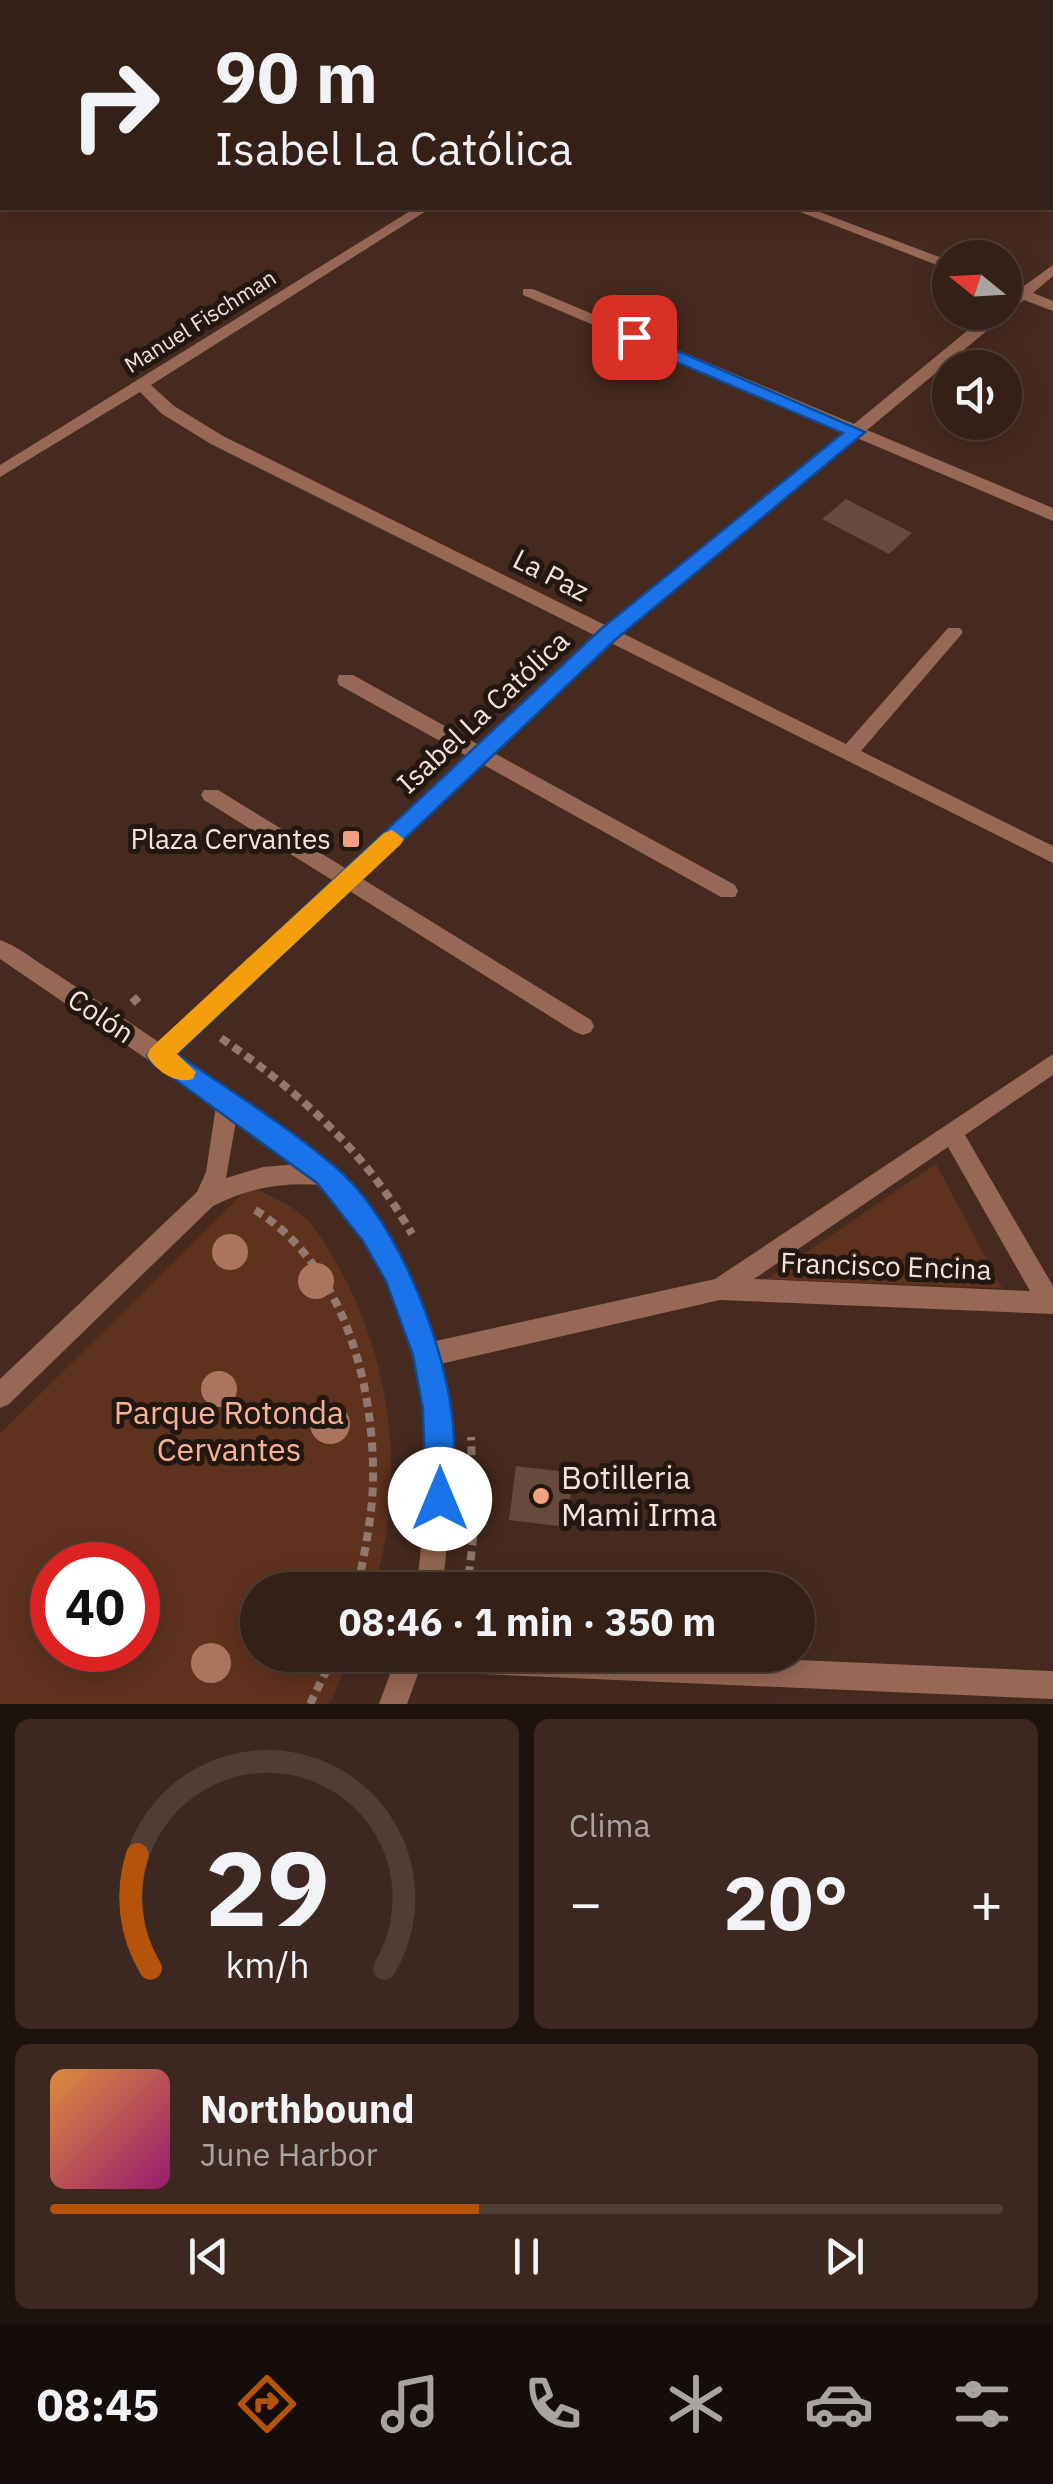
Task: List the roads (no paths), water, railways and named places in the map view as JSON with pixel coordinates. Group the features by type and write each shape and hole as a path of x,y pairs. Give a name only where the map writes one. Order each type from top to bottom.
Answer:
{"street":[{"name":"Manuel Fischman","path":"0,472 421,210"},
{"path":"803,210 932,259"},
{"name":"Isabel La Católica","path":"1023,294 1053,269"},
{"path":"528,292 1053,516"},
{"path":"1023,294 1053,306"},
{"name":"Isabel La Católica","path":"160,1055 608,634 979,330"},
{"name":"La Paz","path":"141,384 168,410 204,433 1053,856"},
{"path":"848,754 954,632"},
{"path":"346,680 728,891"},
{"path":"210,795 583,1026"},
{"name":"Colón","path":"0,948 228,1102 326,1175 372,1232 397,1276 427,1355 438,1410 442,1469 432,1572"},
{"name":"Francisco Encina","path":"720,1290 1053,1063"},
{"path":"204,1199 217,1172 228,1102"},
{"name":"Francisco Encina","path":"952,1133 1052,1303"},
{"path":"0,1396 204,1199 230,1184 260,1175 326,1175"},
{"name":"Francisco Encina","path":"427,1355 720,1290 1052,1303"},
{"path":"392,1704 405,1672"},
{"path":"765,1672 1053,1685"}],"place":[{"name":"Plaza Cervantes","path":"351,839"},
{"name":"Botilleria Mami Irma","path":"541,1496"}],"park label":[{"name":"Parque Rotonda Cervantes","path":"229,1432"}]}
